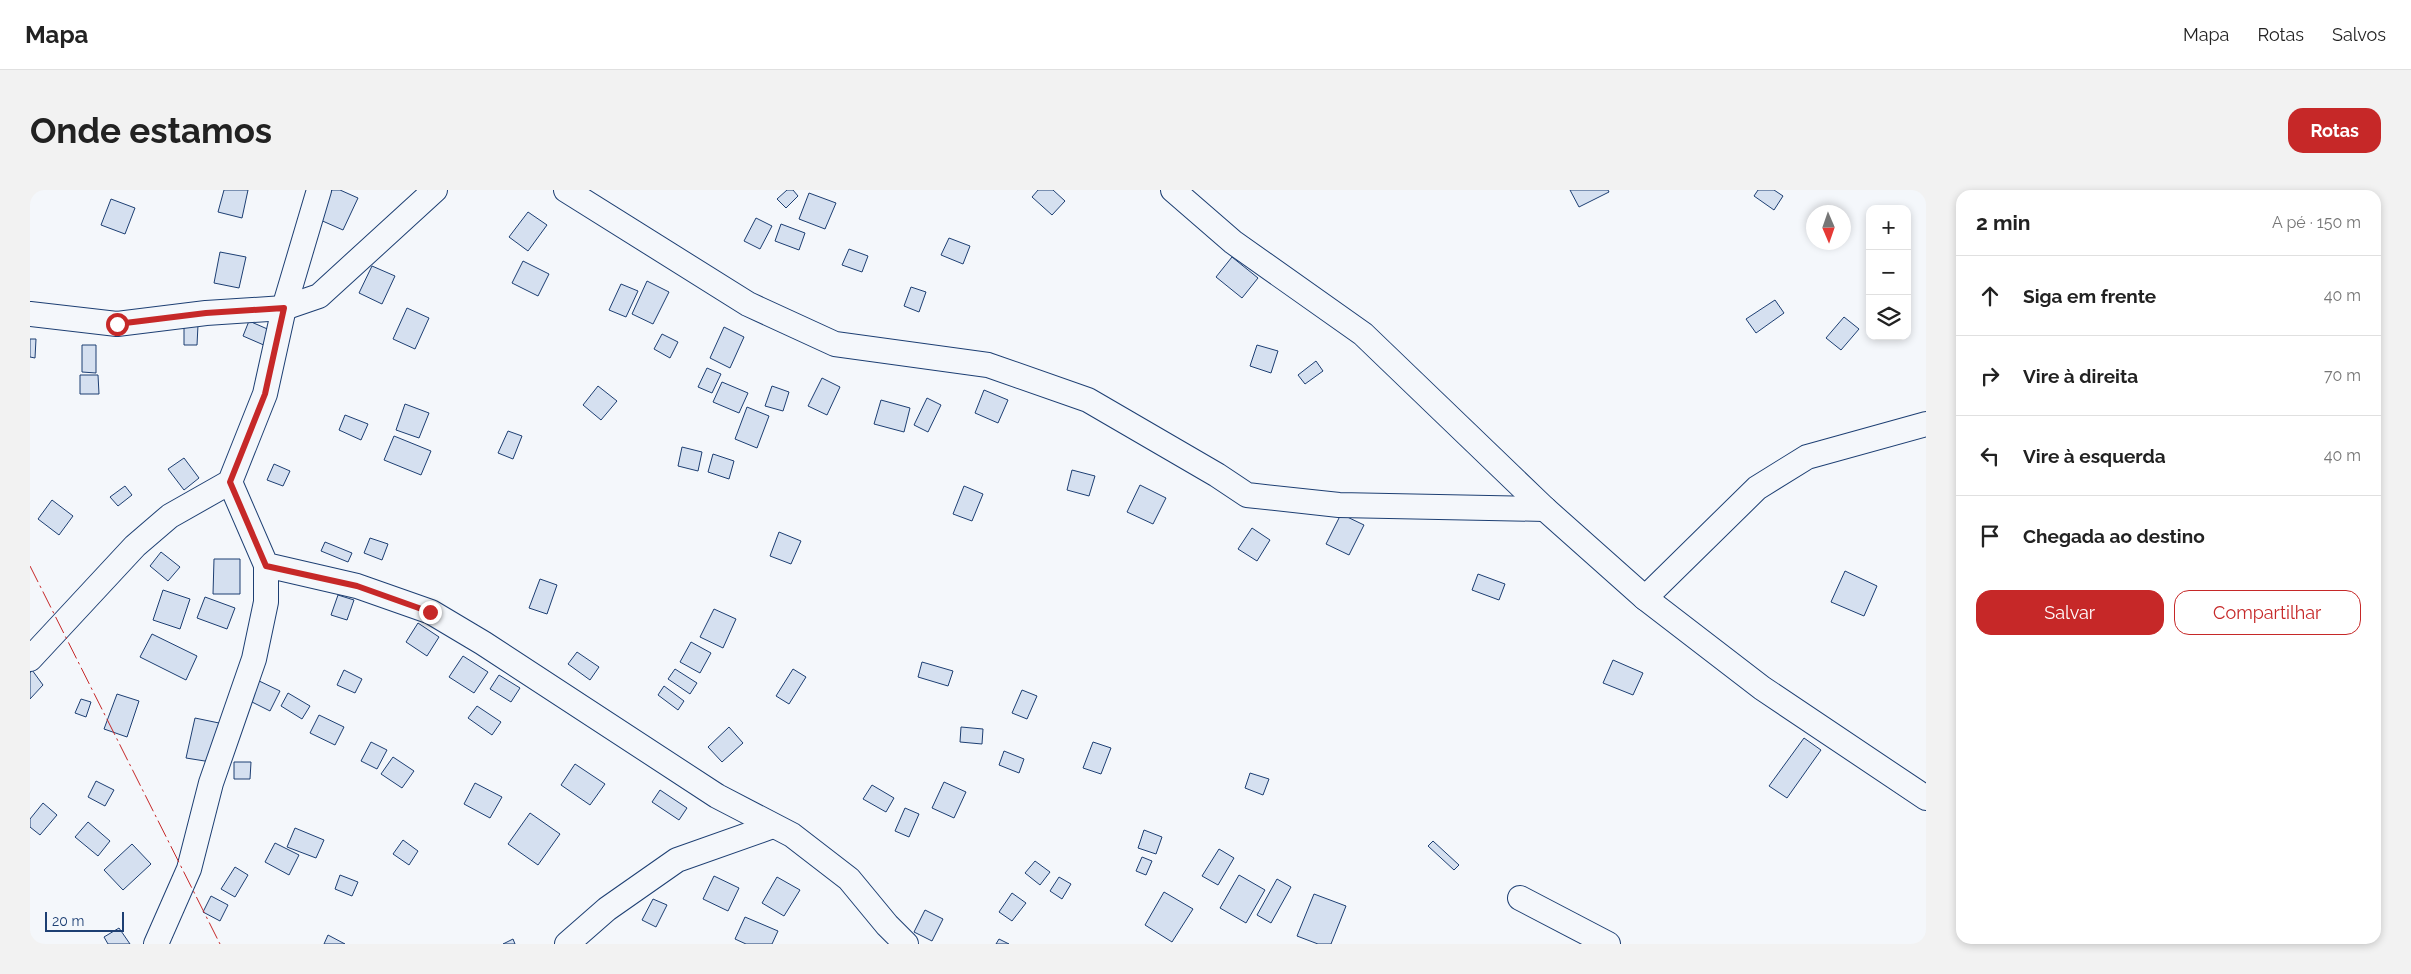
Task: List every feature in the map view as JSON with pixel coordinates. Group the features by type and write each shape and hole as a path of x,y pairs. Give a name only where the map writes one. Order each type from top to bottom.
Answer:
{"street":[{"path":"30,659 135,546 170,516 230,482 265,394 284,308 319,190"},
{"path":"30,314 117,324 206,313 284,308 318,296 435,190"},
{"path":"566,190 748,304 835,344 988,366 1088,400 1247,495 1338,505 1545,509"},
{"path":"1174,190 1233,242 1363,334 1545,509 1645,598 1762,688 1926,798"},
{"path":"1645,598 1757,488 1807,456 1926,424"},
{"path":"156,944 188,869 211,783 254,659 266,602 266,566 230,482"},
{"path":"266,566 357,586 430,612 600,717 717,796 792,835 849,878 887,925 906,944"},
{"path":"567,944 607,909 677,860 773,826"},
{"path":"1520,898 1608,944"}],"building":[{"path":"224,190 248,190 242,218 218,212"},
{"path":"332,190 340,190 358,198 343,230 318,219"},
{"path":"787,190 793,190 798,196 786,208 777,199"},
{"path":"1038,190 1053,190 1065,201 1052,215 1032,197"},
{"path":"1570,190 1608,190 1609,192 1579,207"},
{"path":"1758,190 1774,190 1783,196 1774,210 1754,196"},
{"path":"809,193 836,203 825,229 799,219"},
{"path":"111,199 135,208 125,234 101,225"},
{"path":"528,212 547,225 528,251 509,237"},
{"path":"756,218 772,226 760,249 744,241"},
{"path":"781,224 805,233 799,250 775,241"},
{"path":"949,238 970,246 963,264 941,255"},
{"path":"849,249 868,256 862,272 842,265"},
{"path":"220,252 246,257 239,288 214,283"},
{"path":"1232,257 1258,278 1242,298 1216,277"},
{"path":"523,261 549,274 538,296 512,283"},
{"path":"372,266 395,276 382,304 359,293"},
{"path":"647,281 669,292 653,324 632,314"},
{"path":"621,284 638,291 626,317 609,310"},
{"path":"911,287 926,292 919,312 904,306"},
{"path":"1775,300 1784,313 1756,333 1746,319"},
{"path":"407,308 429,318 415,349 393,339"},
{"path":"1844,317 1859,329 1841,350 1826,338"},
{"path":"249,321 272,331 266,346 243,336"},
{"path":"184,325 198,325 197,345 184,345"},
{"path":"724,327 744,337 730,368 710,358"},
{"path":"662,334 678,342 670,358 654,349"},
{"path":"30,339 36,339 35,358 30,357"},
{"path":"82,345 96,345 96,373 82,372"},
{"path":"1257,345 1278,351 1271,373 1250,366"},
{"path":"1316,361 1323,371 1305,384 1298,375"},
{"path":"707,368 721,374 712,393 698,387"},
{"path":"80,375 98,375 99,394 80,394"},
{"path":"822,378 840,387 827,415 808,406"},
{"path":"722,382 748,393 739,413 713,402"},
{"path":"598,386 617,401 601,420 583,405"},
{"path":"772,386 789,392 783,411 765,406"},
{"path":"984,390 1008,400 998,423 975,413"},
{"path":"927,398 941,405 928,432 914,425"},
{"path":"881,400 910,408 904,432 874,424"},
{"path":"405,404 429,413 419,438 396,430"},
{"path":"747,407 769,416 757,448 735,439"},
{"path":"345,415 368,424 361,440 339,430"},
{"path":"508,431 522,436 513,459 498,453"},
{"path":"394,436 431,451 421,475 384,460"},
{"path":"682,447 702,452 698,471 678,466"},
{"path":"713,454 734,461 729,479 708,472"},
{"path":"184,458 199,478 184,490 168,469"},
{"path":"274,464 290,471 283,486 267,480"},
{"path":"1072,470 1095,476 1089,496 1067,490"},
{"path":"1140,485 1166,498 1153,524 1127,512"},
{"path":"125,486 132,495 118,506 110,497"},
{"path":"964,486 983,494 972,521 953,514"},
{"path":"52,500 73,516 59,535 38,519"},
{"path":"1341,514 1364,525 1349,555 1326,544"},
{"path":"1252,528 1270,540 1257,561 1238,549"},
{"path":"779,532 801,541 791,564 770,556"},
{"path":"370,538 388,544 382,560 364,553"},
{"path":"325,542 352,553 348,562 321,551"},
{"path":"161,552 180,567 168,581 150,566"},
{"path":"214,559 240,559 240,594 213,594"},
{"path":"1845,571 1877,586 1864,616 1831,602"},
{"path":"1478,574 1505,584 1499,600 1472,590"},
{"path":"540,579 557,585 547,614 529,608"},
{"path":"163,590 190,599 180,629 153,620"},
{"path":"338,595 354,600 347,620 331,615"},
{"path":"205,597 235,608 227,629 197,618"},
{"path":"714,609 736,619 723,648 700,637"},
{"path":"418,623 439,637 427,656 406,642"},
{"path":"152,634 197,656 186,680 140,657"},
{"path":"691,642 711,653 700,673 680,662"},
{"path":"577,652 599,667 590,680 568,664"},
{"path":"463,656 488,672 474,693 449,677"},
{"path":"1613,660 1643,673 1633,695 1603,683"},
{"path":"922,662 953,671 948,686 918,677"},
{"path":"675,669 697,683 690,694 668,679"},
{"path":"793,669 806,677 789,704 776,696"},
{"path":"32,670 43,685 30,699 30,673"},
{"path":"344,670 362,679 355,693 337,685"},
{"path":"499,675 520,688 511,702 490,689"},
{"path":"255,679 280,691 270,711 246,699"},
{"path":"664,686 684,701 678,710 658,695"},
{"path":"1022,690 1037,696 1027,719 1012,713"},
{"path":"288,693 310,706 302,719 281,706"},
{"path":"117,694 139,701 127,737 104,729"},
{"path":"81,699 91,702 86,717 75,713"},
{"path":"477,706 501,722 492,735 468,718"},
{"path":"319,715 344,727 335,745 310,733"},
{"path":"195,718 219,723 211,762 186,758"},
{"path":"729,727 743,743 722,762 708,747"},
{"path":"961,727 983,729 982,744 960,742"},
{"path":"1804,738 1821,750 1787,798 1769,786"},
{"path":"371,742 387,750 377,769 361,761"},
{"path":"1093,742 1111,748 1101,774 1083,768"},
{"path":"1004,751 1024,759 1019,773 999,765"},
{"path":"393,757 414,771 402,788 381,774"},
{"path":"234,762 251,762 250,779 234,779"},
{"path":"575,764 605,784 590,805 561,785"},
{"path":"1250,773 1269,779 1263,795 1245,788"},
{"path":"96,781 114,790 105,806 88,797"},
{"path":"944,782 966,792 954,818 932,808"},
{"path":"475,783 502,797 490,818 464,804"},
{"path":"872,785 894,798 886,812 863,799"},
{"path":"660,790 687,808 679,820 652,802"},
{"path":"43,803 57,815 40,835 30,827 30,819"},
{"path":"905,808 919,814 909,837 895,831"},
{"path":"530,813 560,834 538,865 508,844"},
{"path":"88,822 110,841 98,856 75,837"},
{"path":"295,828 324,840 316,858 287,847"},
{"path":"1144,830 1162,837 1156,854 1138,848"},
{"path":"403,840 418,851 409,865 393,854"},
{"path":"1433,841 1459,865 1454,870 1428,846"},
{"path":"275,843 299,855 289,875 265,862"},
{"path":"132,844 151,864 123,890 104,870"},
{"path":"1219,849 1234,858 1218,885 1202,876"},
{"path":"1142,857 1152,861 1146,875 1136,871"},
{"path":"1035,861 1050,872 1040,885 1025,873"},
{"path":"235,867 248,875 235,897 221,889"},
{"path":"340,875 358,882 352,896 335,889"},
{"path":"1239,875 1265,890 1246,923 1220,908"},
{"path":"714,876 739,888 728,911 703,899"},
{"path":"777,877 800,890 784,916 762,903"},
{"path":"1059,877 1071,884 1062,899 1050,891"},
{"path":"1277,879 1291,887 1271,923 1257,915"},
{"path":"1164,892 1193,909 1172,942 1145,925"},
{"path":"1012,893 1026,903 1012,921 999,912"},
{"path":"1314,894 1346,906 1331,944 1318,944 1297,936"},
{"path":"211,896 228,905 220,921 203,912"},
{"path":"653,899 667,905 656,927 642,920"},
{"path":"925,910 943,919 932,941 914,932"},
{"path":"745,917 778,931 772,944 746,944 735,939"},
{"path":"119,928 130,944 108,944 104,937"},
{"path":"328,935 345,944 324,944"},
{"path":"513,939 515,944 503,944"},
{"path":"999,939 1009,944 996,944"}],"power":[{"path":"30,566 220,944"}],"route":[{"path":"117,324 206,313 284,308 265,394 230,482 266,566 357,586 430,612"}]}
